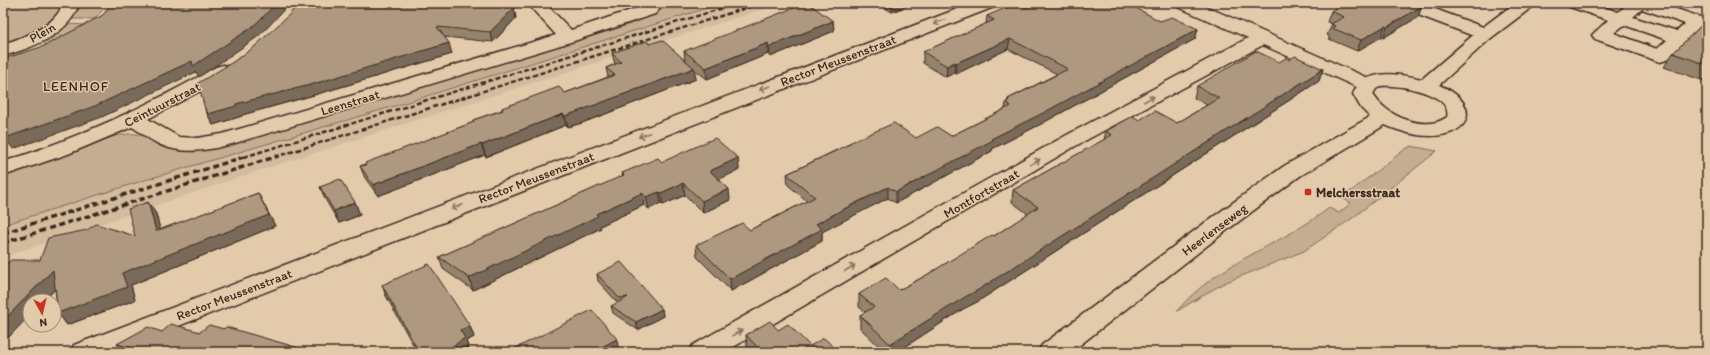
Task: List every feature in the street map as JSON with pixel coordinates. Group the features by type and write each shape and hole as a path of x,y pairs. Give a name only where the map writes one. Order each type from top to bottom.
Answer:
{"street":[{"name":"Plein","path":"3,50 27,41 52,28 67,14 71,8 71,3"},
{"path":"535,3 568,37"},
{"name":"Leenstraat","path":"134,119 170,141 186,144 225,140 568,37 649,10 657,3"},
{"name":"Rector Meussenstraat","path":"84,352 988,3"},
{"path":"1184,3 1368,85"},
{"path":"1403,3 1485,34"},
{"path":"1426,86 1485,34 1526,3"},
{"path":"1576,3 1679,38"},
{"path":"1641,3 1697,22 1654,61 1601,35 1641,3"},
{"name":"Montfortstraat","path":"703,352 1072,140 1262,38"},
{"name":"Ceintuurstraat","path":"3,169 75,144 134,119 197,87 240,59"},
{"path":"1386,80 1412,82 1426,86 1442,94 1454,104 1458,111 1458,118 1454,123 1446,127 1423,129 1410,127 1375,112 1364,100 1364,89 1376,81 1386,80"},
{"name":"Heerlenseweg","path":"1052,352 1214,228 1292,172 1384,117"}],"shaded area":[{"path":"3,3 62,3 63,7 59,15 46,27 29,36 3,46"},
{"path":"84,3 106,3 101,12 94,19 71,19"},
{"path":"667,3 723,3 398,105 145,180 3,225 3,175 115,136 138,134 160,146 183,151 204,150 218,147 619,28 647,18"},
{"path":"717,3 782,3 255,172 3,257 3,223"},
{"path":"66,24 87,25 50,47 38,40"},
{"path":"1411,146 1437,151 1354,217 1304,251 1224,283 1177,311 1193,294 1230,267 1291,233 1329,208 1339,213 1351,203 1342,198"}],"building":[{"path":"112,3 276,3 251,28 193,66 192,61 95,106 5,138 3,134 3,59 44,46 103,15"},
{"path":"298,3 509,3 514,8 490,32 437,27 449,43 310,85 236,104 236,106 208,114 205,109 198,83 253,48 290,14"},
{"path":"806,3 833,21 769,47 768,43 706,68 684,51"},
{"path":"1017,3 1026,8 1038,3 1127,3 1160,21 1172,17 1198,29 1043,113 991,139 993,140 896,192 888,187 840,211 816,224 822,229 730,279 696,245 742,223 750,230 815,197 787,174 850,144 849,143 894,123 916,138 937,127 951,136 1011,106 1006,102 1009,100 1008,99 1068,69 1010,39 947,66 923,52 994,20 987,16"},
{"path":"1346,3 1415,3 1422,6 1387,27 1385,26 1361,40 1332,28 1335,26 1331,24 1344,17 1331,11"},
{"path":"1707,20 1707,65 1673,53"},
{"path":"662,40 694,68 565,116 563,114 373,185 360,166 366,165 365,163 474,122 473,120 503,110 502,108 559,87 565,93 615,75 606,68 621,62 612,53 647,41 649,44"},
{"path":"1256,51 1279,62 1286,58 1289,60 1295,56 1323,69 978,290 890,344 860,315 874,307 859,294 886,278 899,290 992,235 994,236 1038,207 1013,190 1112,135 1106,131 1133,116 1139,120 1155,111 1177,123 1219,98 1197,86"},
{"path":"715,138 738,158 710,171 729,189 702,201 683,183 661,193 659,192 646,197 642,193 596,214 598,216 469,278 439,257 624,175 622,173 658,158 662,162"},
{"path":"340,179 355,202 334,211 320,187"},
{"path":"258,193 269,215 122,273 127,287 62,311 62,293 56,293 53,270 30,293 22,293 22,302 3,321 3,267 11,260 40,260 48,238 87,230 96,224 135,236 128,209 148,202 156,231"},
{"path":"621,262 662,309 636,322 611,306 628,297 619,298 597,274"},
{"path":"429,264 470,326 460,330 465,338 444,352 419,352 382,285"},
{"path":"592,310 617,339 592,352 508,352"},
{"path":"770,321 778,330 788,324 810,346 824,338 839,352 762,352 746,335"},
{"path":"171,324 200,332 209,325 224,329 226,327 313,352 147,352 117,344 148,327 162,332"}],"railway":[{"path":"244,157 739,3"},
{"path":"275,157 762,3"},
{"path":"3,233 247,156"},
{"path":"3,243 278,156"}],"place":[{"name":"Melchersstraat","path":"1308,192"}],"district":[{"name":"LEENHOF","path":"76,86"}]}
